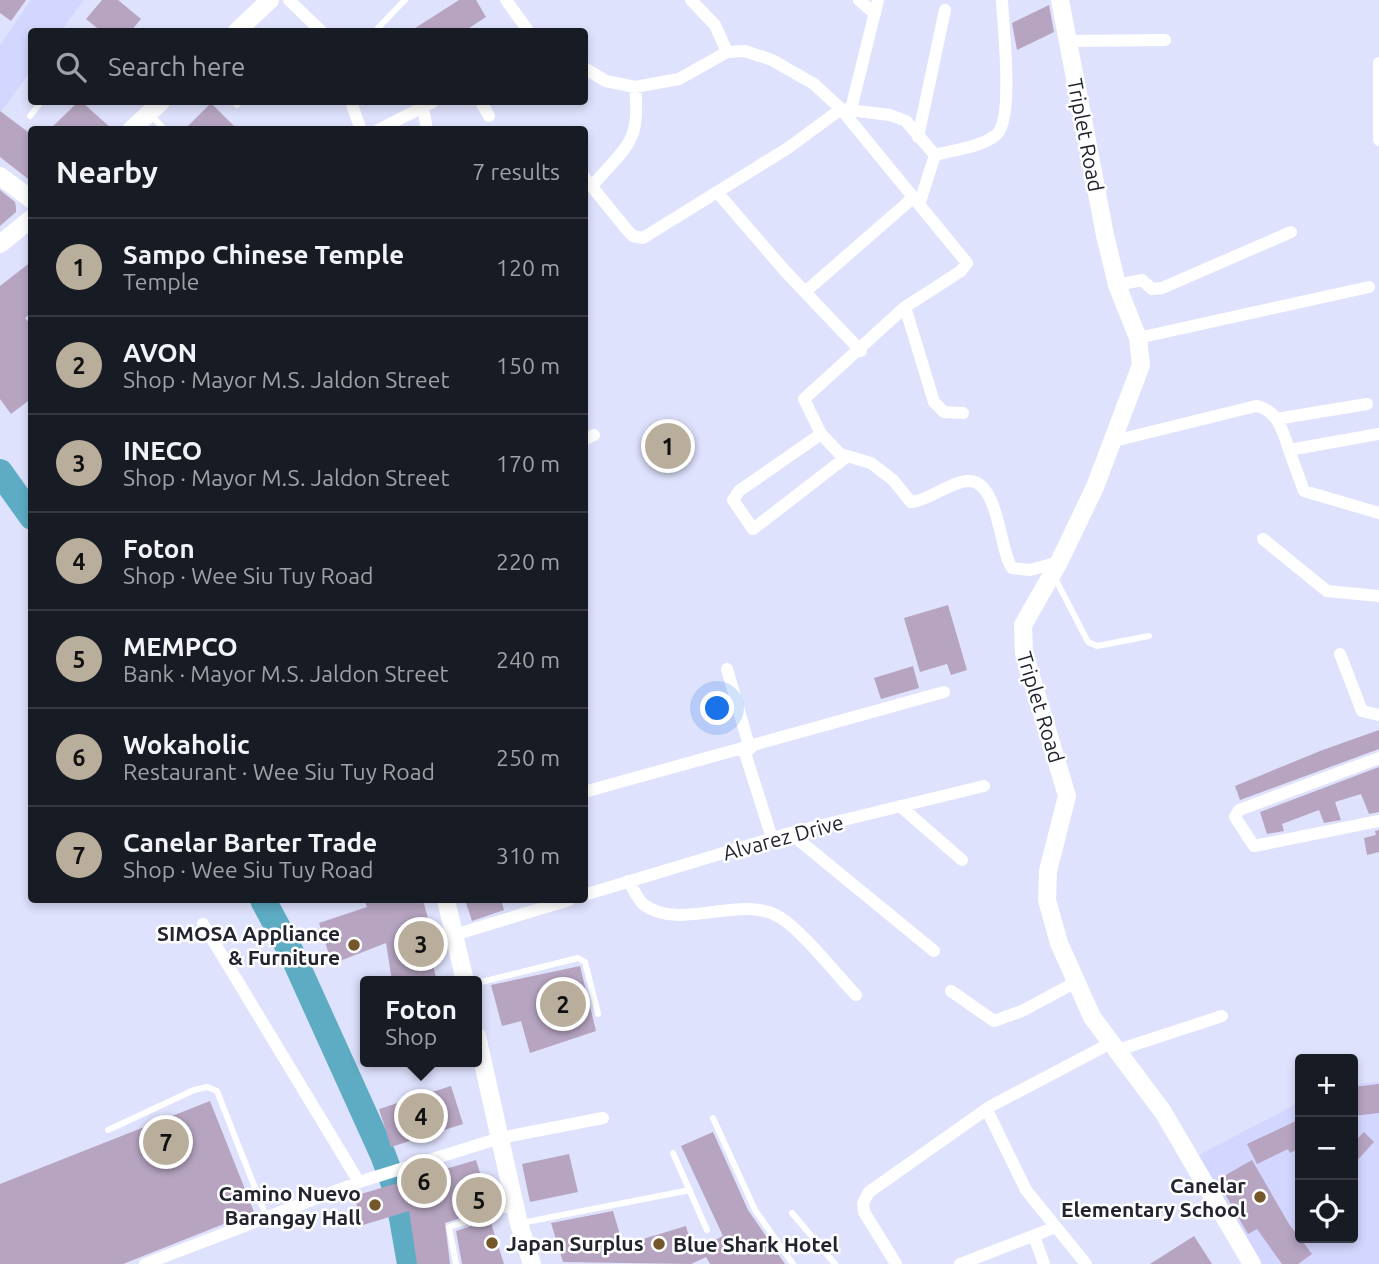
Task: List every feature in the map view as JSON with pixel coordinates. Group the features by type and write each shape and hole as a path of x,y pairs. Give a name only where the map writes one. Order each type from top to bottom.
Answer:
{"street":[{"path":"289,0 318,28"},
{"path":"506,0 527,28"},
{"path":"691,0 715,25 727,52"},
{"path":"859,0 875,14"},
{"path":"635,87 638,125 633,138 589,181 628,231 637,238 649,235 846,109 878,0"},
{"path":"935,156 990,139 1001,129 1005,110 1002,0"},
{"name":"Triplet Road","path":"1060,0 1116,285 1138,338 1141,365 1114,441 1056,568 1023,625 1021,639 1065,785 1066,805 1046,887 1050,919 1092,1017 1163,1112 1252,1264"},
{"path":"239,28 260,3"},
{"path":"918,137 945,10"},
{"path":"1068,41 1166,40"},
{"path":"588,70 606,81 635,87 679,79 727,52 745,51 772,60 814,84 846,109 967,263 961,271 905,307 860,351 804,399 821,434 845,458 871,463 893,480 913,502 957,484 973,481 992,502 1012,568 1056,568"},
{"path":"1379,63 1379,141"},
{"path":"135,126 157,105"},
{"path":"352,105 360,126"},
{"path":"386,126 426,105"},
{"path":"427,126 428,105"},
{"path":"483,105 489,116"},
{"path":"846,109 906,121 935,156"},
{"path":"805,292 917,199 935,156"},
{"path":"0,176 28,197"},
{"path":"717,192 860,351"},
{"path":"0,244 28,221"},
{"path":"1116,285 1142,280 1152,289 1162,288 1291,232"},
{"path":"1138,338 1369,287"},
{"path":"905,307 934,402 944,411 963,413"},
{"path":"1276,419 1367,404"},
{"path":"1114,441 1256,406 1264,408 1276,419 1304,491 1379,513"},
{"path":"821,434 740,491 733,500 753,529 845,458"},
{"path":"1289,450 1379,435"},
{"path":"1263,539 1327,591 1379,596"},
{"path":"1340,654 1362,711 1379,715"},
{"path":"727,668 772,838"},
{"path":"588,791 747,749 944,692"},
{"path":"1379,758 1239,810 1235,817 1250,844 1259,846 1379,821"},
{"name":"Alvarez Drive","path":"588,894 790,833 984,786"},
{"path":"900,806 962,860"},
{"path":"790,833 934,951"},
{"path":"628,881 642,903 654,910 673,913 754,911 780,917 856,995"},
{"path":"447,903 464,976"},
{"path":"454,935 559,903"},
{"path":"203,924 359,1182"},
{"path":"951,992 994,1021 1022,1011 1076,982"},
{"path":"896,1264 864,1212 863,1203 869,1192 1025,1086 1112,1047 1222,1016"},
{"path":"482,1058 517,1215 532,1264"},
{"path":"987,1110 1026,1190 1086,1264"},
{"path":"145,1264 359,1182 500,1138 603,1118"},
{"path":"960,1264 1056,1227"},
{"path":"1034,1236 1044,1264"}],"lane":[{"path":"378,28 405,0"},
{"path":"30,116 39,105"},
{"path":"158,105 164,126"},
{"path":"1056,568 1088,642 1097,646 1149,636"},
{"path":"482,981 578,958 585,962 598,1014"},
{"path":"108,1130 194,1090 207,1087 217,1091 266,1216"},
{"path":"713,1118 755,1210 793,1264"},
{"path":"673,1153 707,1230"},
{"path":"456,1264 449,1227 690,1190"},
{"path":"792,1213 835,1264"}],"shaded area":[{"path":"31,0 84,0 63,28 28,28 28,75 0,113 0,45"},
{"name":"Canelar Elementary School","path":"1379,1082 1379,1264 1258,1264 1197,1156 1295,1105 1295,1243 1358,1243 1358,1084"}],"building":[{"path":"0,0 26,0 11,21 0,13"},
{"path":"102,0 118,0 141,19 133,28 97,28 86,19"},
{"path":"459,0 476,0 486,17 469,28 415,28"},
{"path":"1049,5 1054,32 1017,50 1012,23"},
{"path":"75,105 85,105 109,126 53,126"},
{"path":"209,105 213,105 234,126 188,126"},
{"path":"0,111 28,132 28,179 0,157"},
{"path":"0,190 15,202 16,212 0,226"},
{"path":"28,264 28,316 25,318 28,321 28,401 11,414 0,399 0,286"},
{"path":"948,605 967,670 951,675 947,664 920,672 904,618"},
{"path":"913,666 919,688 881,699 874,678"},
{"path":"1379,730 1379,749 1240,800 1235,786"},
{"path":"1379,767 1379,812 1369,814 1361,794 1335,802 1341,820 1324,823 1319,810 1282,824 1284,831 1267,834 1260,812"},
{"path":"1379,830 1379,852 1367,855 1364,838 1376,835 1375,831"},
{"name":"SIMOSA Appliance & Furniture","path":"365,903 424,903 430,926 423,928 436,976 391,976 386,943 332,964 319,923 367,907"},
{"path":"466,903 502,903 504,910 472,921"},
{"path":"580,966 596,1031 530,1053 521,1021 502,1026 491,985"},
{"path":"1379,1084 1379,1113 1358,1115 1358,1086"},
{"path":"451,1086 463,1124 391,1147 379,1109"},
{"path":"210,1101 254,1212 123,1264 0,1264 0,1184"},
{"path":"1295,1121 1295,1150 1290,1153 1288,1149 1257,1164 1247,1144"},
{"path":"713,1132 748,1210 785,1264 710,1264 706,1257 691,1264 563,1262 551,1223 613,1211 623,1245 686,1226 693,1251 723,1236 681,1146"},
{"path":"1364,1132 1374,1142 1358,1160 1358,1138"},
{"path":"569,1154 578,1192 530,1202 522,1164"},
{"path":"476,1160 491,1208 445,1223 450,1264 417,1264 409,1211 363,1225 354,1196"},
{"path":"1252,1160 1295,1232 1295,1243 1304,1243 1312,1254 1298,1264 1282,1264 1257,1229 1248,1234 1217,1180"},
{"path":"490,1220 504,1264 462,1264 456,1231"},
{"path":"1194,1236 1212,1264 1150,1264"}],"waterway":[{"path":"0,472 28,511"},
{"path":"265,903 292,954 383,1155 398,1195 410,1264"}],"place":[{"name":"Sampo Chinese Temple","path":"668,446"},
{"name":"INECO","path":"421,944"},
{"name":"SIMOSA Appliance & Furniture","path":"354,945"},
{"name":"AVON","path":"563,1004"},
{"name":"Foton","path":"421,1116"},
{"name":"Canelar Barter Trade","path":"166,1142"},
{"name":"Wokaholic","path":"424,1181"},
{"name":"Canelar Elementary School","path":"1260,1197"},
{"name":"MEMPCO","path":"479,1200"},
{"name":"Camino Nuevo Barangay Hall","path":"375,1205"},
{"name":"Japan Surplus","path":"492,1243"},
{"name":"Blue Shark Hotel","path":"659,1244"}]}
